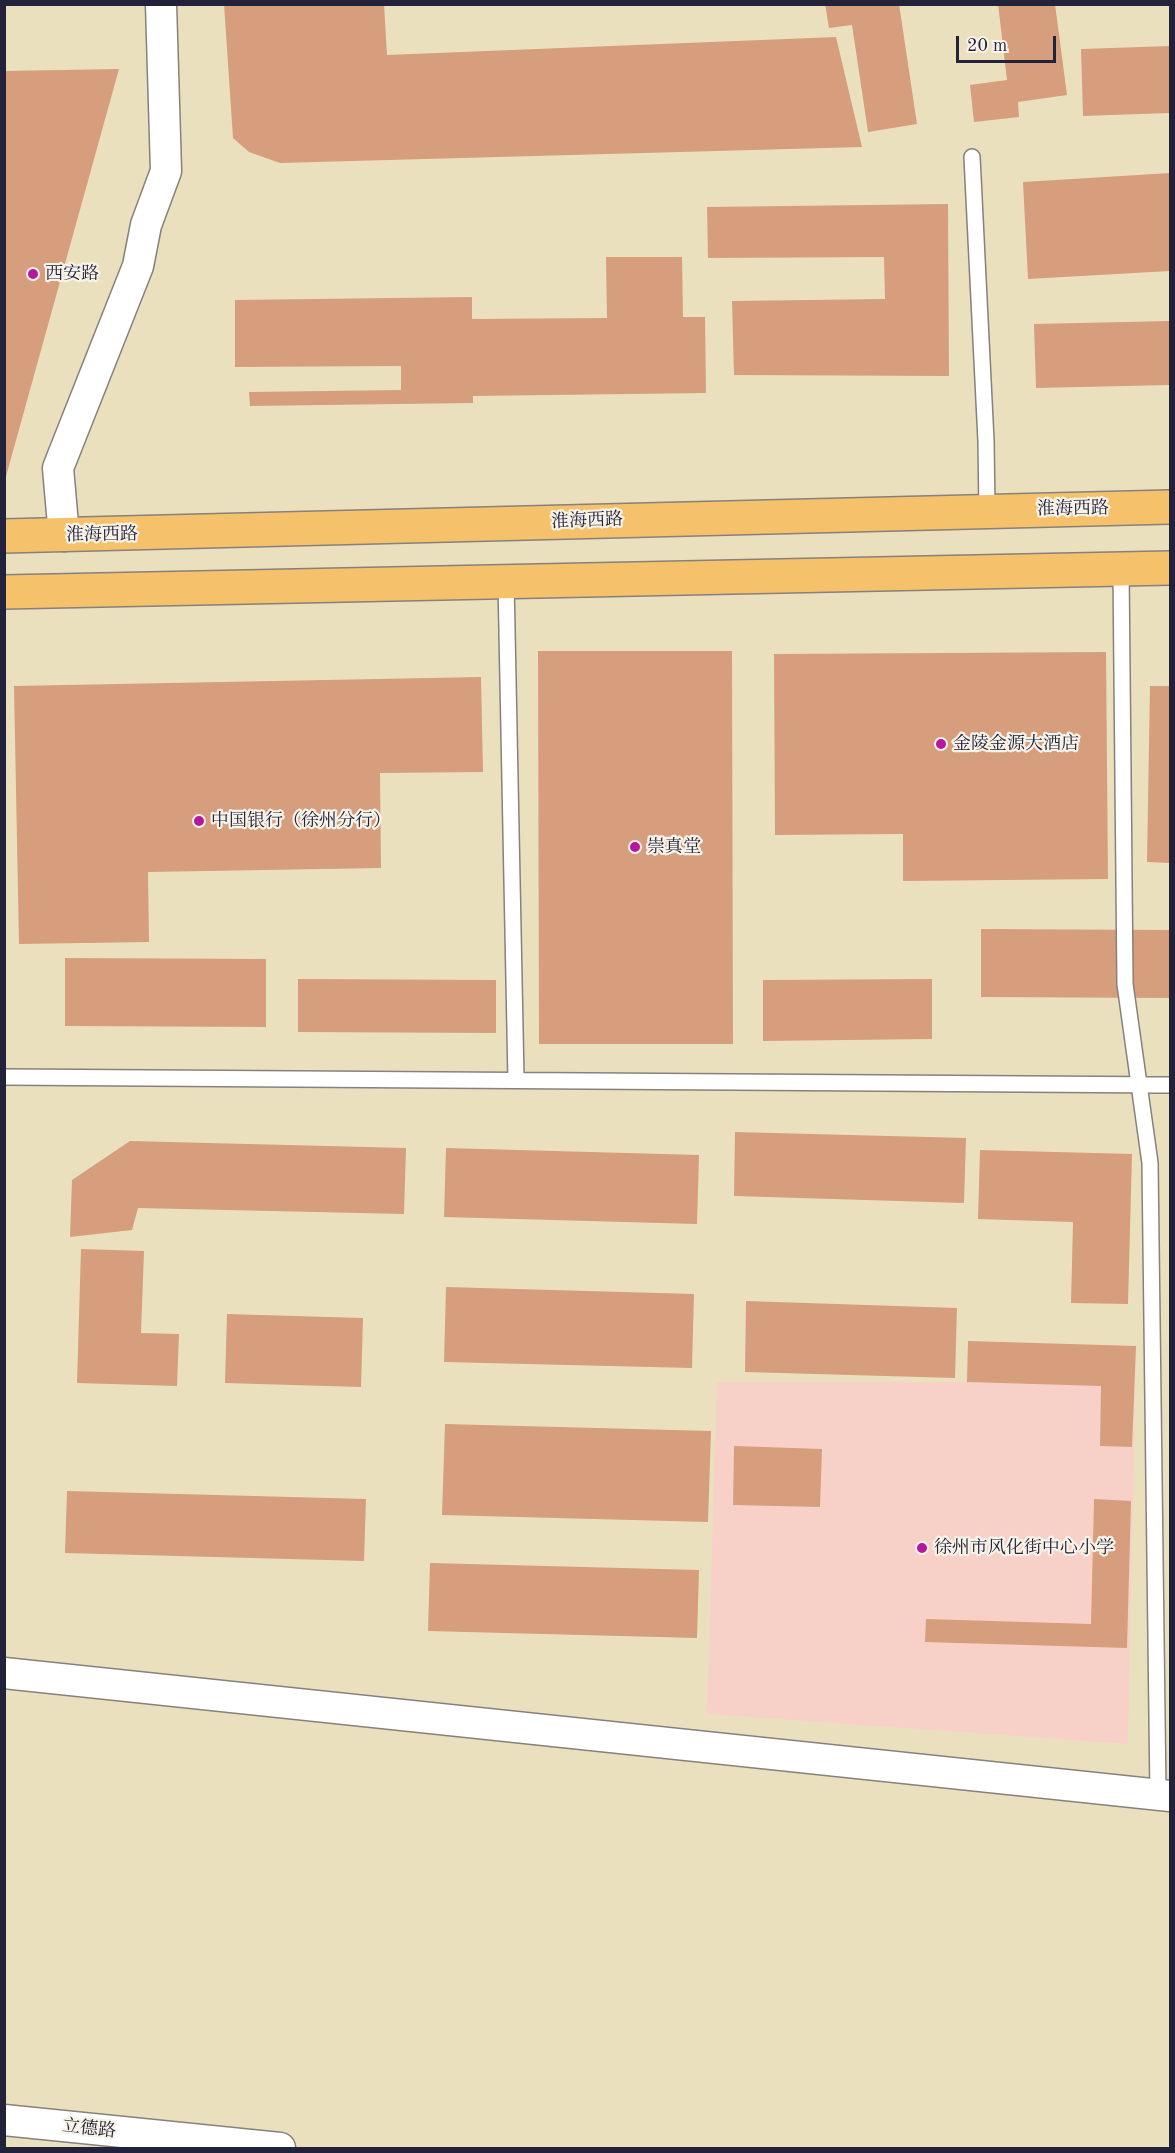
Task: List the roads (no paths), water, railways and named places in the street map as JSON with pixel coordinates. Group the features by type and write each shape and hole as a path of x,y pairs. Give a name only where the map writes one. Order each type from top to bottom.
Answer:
{"main road":[{"name":"淮海西路","path":"4,536 1170,507"},
{"path":"4,592 1170,568"}],"street":[{"path":"64,536 58,468 138,266 146,225 166,171 161,4"},
{"path":"4,1673 1164,1795"},
{"name":"立德路","path":"4,2120 280,2148"}],"lane":[{"path":"972,157 987,511"},
{"path":"1121,569 1125,984 1150,1163 1164,1795"},
{"path":"506,582 516,1080"},
{"path":"4,1077 1170,1085"}],"place":[{"name":"西安路","path":"33,274"},
{"name":"金陵金源大酒店","path":"941,744"},
{"name":"中国银行（徐州分行）","path":"199,821"},
{"name":"崇真堂","path":"635,847"},
{"name":"徐州市风化街中心小学","path":"922,1548"}]}
